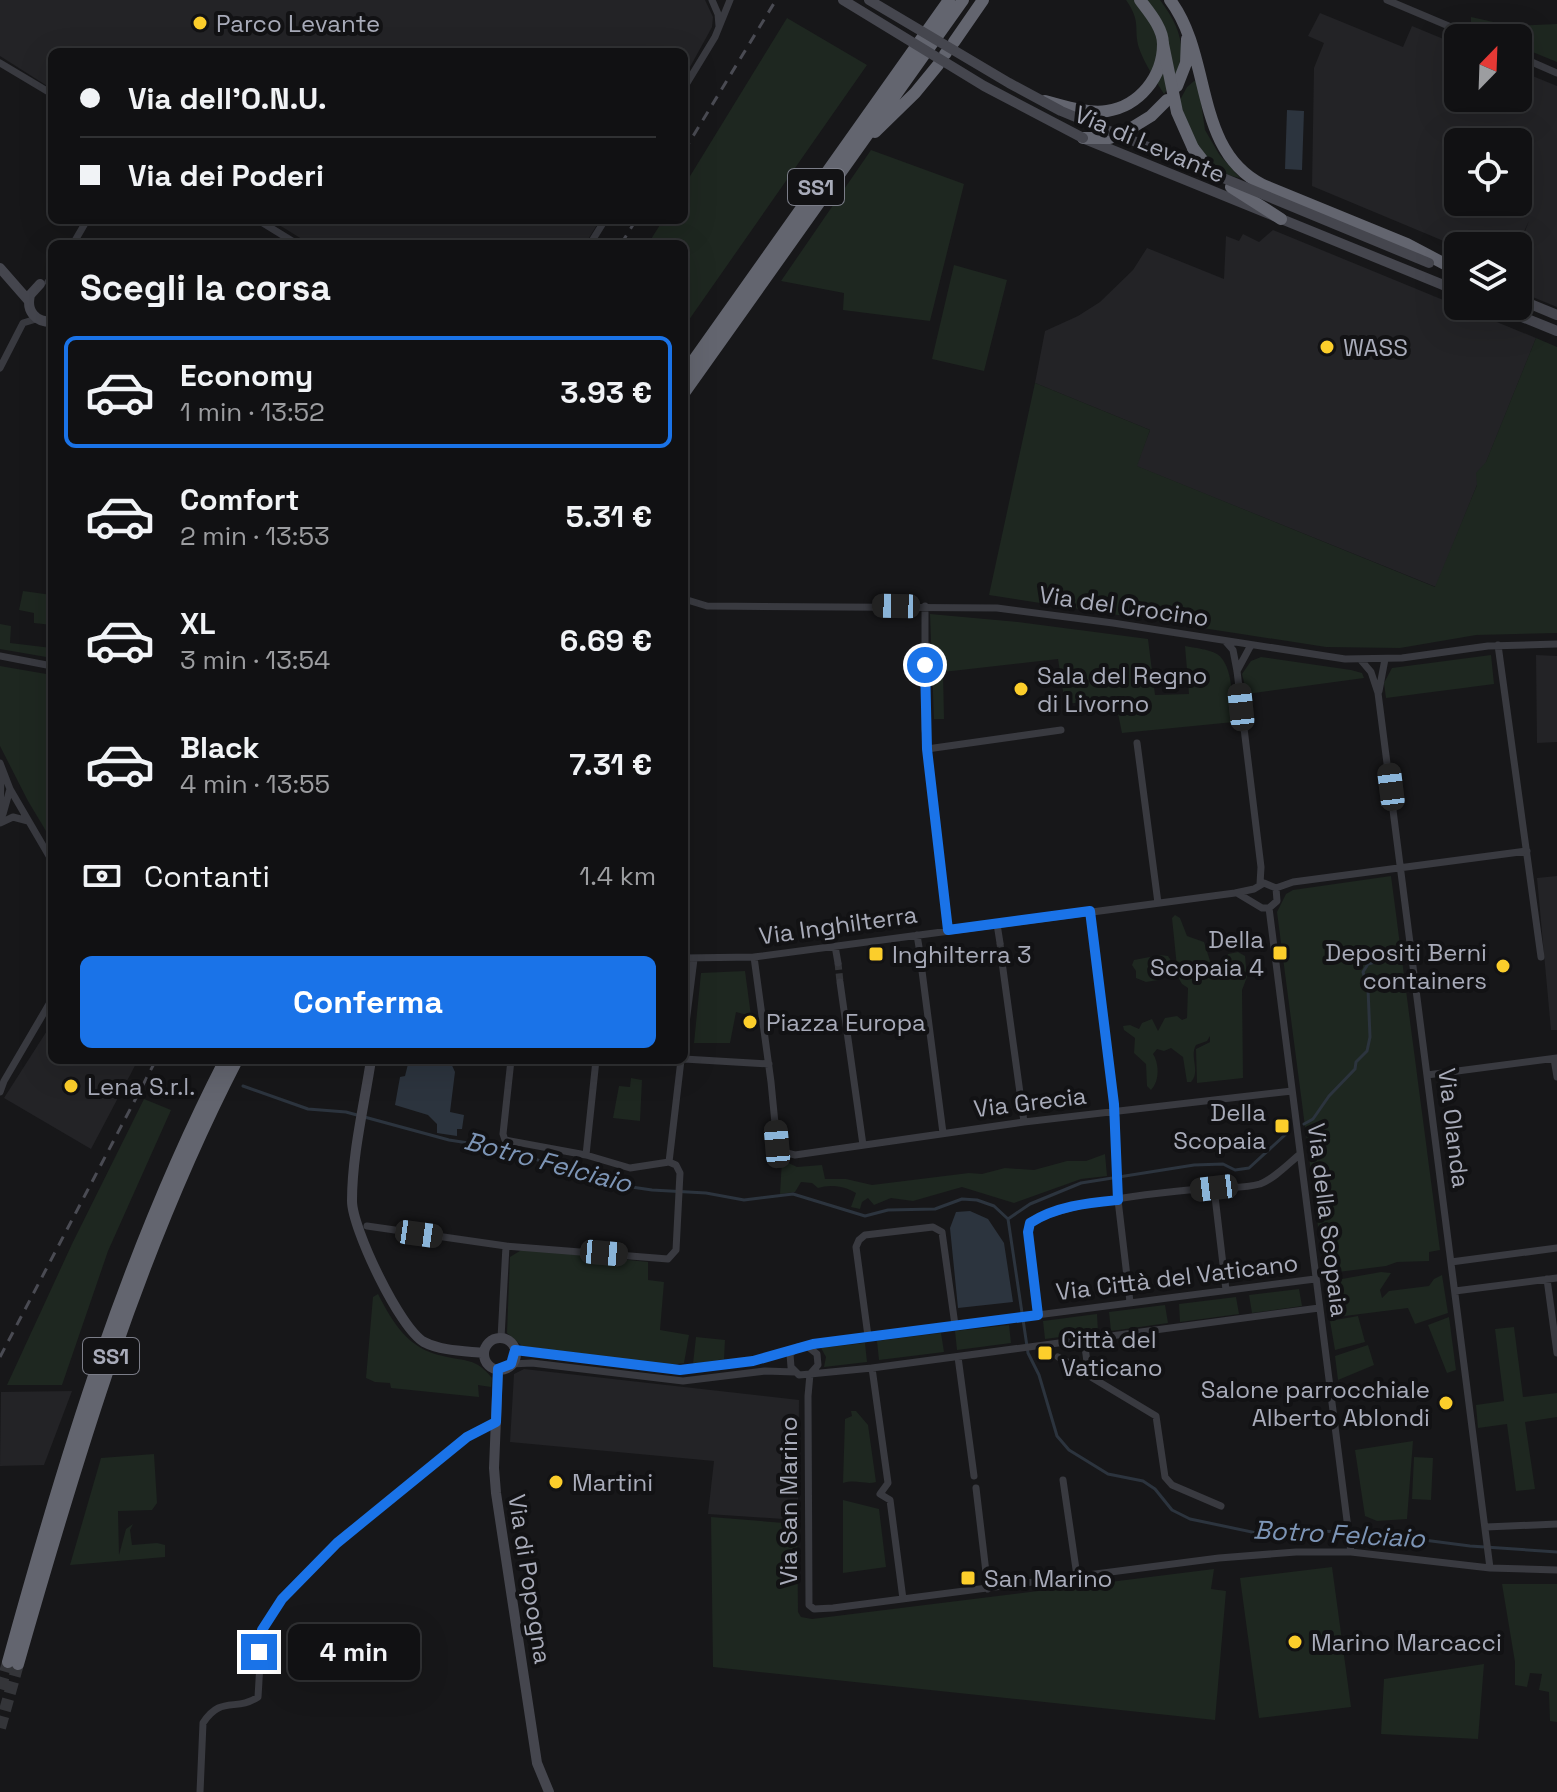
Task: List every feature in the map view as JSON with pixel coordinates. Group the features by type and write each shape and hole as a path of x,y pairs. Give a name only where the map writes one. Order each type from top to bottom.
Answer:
{"highway":[{"name":"SS1","path":"688,368 949,0"},
{"name":"SS1","path":"688,387 963,0"},
{"path":"858,148 915,93 983,0"},
{"path":"1140,0 1156,24 1163,44 1177,112 1193,148 1207,166"},
{"path":"1170,0 1194,47 1217,134 1228,157 1241,171 1263,185 1426,252 1444,264"},
{"path":"1177,86 1186,63 1185,27"},
{"path":"1038,99 1099,112 1127,105 1151,84 1163,44"},
{"path":"1125,132 1151,116 1167,100"},
{"path":"1083,138 1110,138"},
{"path":"1231,187 1281,219"},
{"name":"SS1","path":"223,1064 169,1177 109,1328 37,1557 13,1663 121,1327 190,1156 235,1064"}],"main road":[{"name":"Via di Levante","path":"843,0 984,86 1083,138 1444,285"},
{"name":"Via di Levante","path":"869,0 1038,99 1132,142 1444,268"},
{"path":"0,268 28,300 30,311 46,323"},
{"path":"13,282 26,285 48,281"},
{"path":"28,300 32,290 48,281"},
{"path":"1532,305 1557,315"},
{"path":"1530,320 1557,331"},
{"path":"370,1064 352,1201 360,1233 399,1316 411,1331 425,1342 439,1347 484,1353"},
{"path":"501,1338 510,1342 515,1350 511,1364 498,1369 488,1364 484,1353 489,1342 501,1338"},
{"name":"Via di Popogna","path":"498,1369 494,1441 496,1493 537,1763 549,1792"}],"street":[{"path":"712,0 718,14 719,28"},
{"path":"688,81 719,28 730,0"},
{"path":"1387,0 1444,24"},
{"path":"1532,62 1557,73"},
{"path":"0,63 48,92"},
{"path":"264,224 290,240"},
{"path":"0,368 23,323 46,323"},
{"name":"Via del Crocino","path":"688,600 707,606 997,608 1314,656 1360,659 1385,659 1498,645 1557,644"},
{"path":"925,606 927,749 948,930"},
{"path":"1226,641 1233,650 1237,671 1260,861 1275,904 1265,908 1235,893"},
{"path":"1237,671 1251,645"},
{"path":"1498,645 1541,957"},
{"path":"0,656 48,665"},
{"name":"Via Olanda","path":"1360,659 1371,672 1378,693 1490,1568"},
{"name":"Via Olanda","path":"1378,693 1385,659"},
{"path":"927,749 1061,730"},
{"path":"1137,743 1158,903"},
{"path":"0,764 10,789 48,854"},
{"path":"0,764 0,823"},
{"path":"0,823 10,789"},
{"path":"0,823 13,817 28,821"},
{"name":"Via Inghilterra","path":"688,958 754,957 1527,851"},
{"path":"1253,901 1267,888"},
{"name":"Via della Scopaia","path":"1265,908 1292,1091 1351,1552"},
{"path":"1090,911 1115,1111 1118,1196 1130,1302"},
{"path":"997,924 1000,943"},
{"path":"917,935 920,953"},
{"path":"835,946 838,963"},
{"path":"688,1060 769,1064 754,957"},
{"path":"688,1007 694,959"},
{"path":"1002,962 1024,1122"},
{"path":"922,971 943,1133"},
{"path":"840,982 863,1145"},
{"path":"0,1092 2,1082 48,1006"},
{"path":"1427,1075 1556,1058 1557,1077"},
{"path":"367,1226 506,1246 668,1259 676,1250 680,1173 676,1165 669,1162 630,1168 586,1155 505,1140 503,1134 511,1064"},
{"path":"586,1155 596,1064"},
{"path":"669,1162 682,1064"},
{"name":"Via Grecia","path":"769,1064 777,1144 781,1150 795,1155 1024,1122 1292,1091"},
{"path":"1038,1315 1028,1232 1030,1223 1079,1204 1118,1196 1239,1188 1263,1183 1299,1155"},
{"path":"1214,1188 1226,1290"},
{"path":"868,1336 856,1247 865,1235 938,1229 944,1238 955,1325"},
{"path":"501,1338 506,1246"},
{"path":"1451,1262 1557,1248"},
{"path":"1455,1291 1557,1278"},
{"name":"Via Città del Vaticano","path":"515,1350 680,1370 753,1361 802,1347 868,1336 1315,1279"},
{"path":"1547,1279 1557,1353"},
{"path":"511,1364 532,1363 683,1381 772,1370 810,1374 1023,1349 1319,1308"},
{"path":"1084,1340 1089,1373"},
{"path":"798,1374 789,1359 802,1347 814,1350 818,1360 817,1367 810,1374"},
{"path":"958,1357 974,1476"},
{"path":"1058,1357 1156,1416 1163,1470 1172,1485 1221,1506"},
{"path":"872,1368 888,1483 880,1494 890,1500 903,1599"},
{"name":"Via San Marino","path":"798,1374 808,1396"},
{"name":"Via San Marino","path":"810,1374 809,1605 814,1609 1231,1557 1351,1552 1490,1568 1557,1570"},
{"path":"200,1792 203,1723 209,1714 222,1705 249,1703 258,1697 262,1630 282,1599 337,1543 467,1437 496,1422"},
{"path":"467,1437 479,1436 494,1441"},
{"path":"1063,1480 1077,1576"},
{"path":"976,1488 988,1589"},
{"path":"1486,1529 1557,1524"}],"shaded area":[{"path":"0,0 705,0 713,17 712,27 688,71 688,48 48,48 48,86 0,56"},
{"path":"1126,0 1160,0 1175,24 1181,58 1178,70 1164,94 1141,54 1136,20"},
{"path":"1320,13 1403,47 1412,26 1444,39 1444,112 1532,112 1532,76 1557,86 1557,307 1532,297 1532,232 1525,232 1529,221 1524,232 1444,232 1444,241 1312,186 1314,68 1324,43 1308,36"},
{"path":"1471,17 1502,24 1471,24"},
{"path":"787,18 867,65 688,321 688,240 650,240 660,224 688,224 688,179"},
{"path":"1557,24 1557,62 1532,52 1532,25"},
{"path":"1194,81 1198,82 1205,130 1219,154 1240,178 1216,168 1193,137 1180,100"},
{"path":"1287,110 1304,111 1302,170 1285,169"},
{"path":"871,150 964,184 930,321 843,310 844,293 781,281"},
{"path":"278,224 598,224 588,240 304,240"},
{"path":"1273,230 1444,300 1444,320 1492,320 1536,338 1436,587 1136,466 1150,430 1035,383 1045,331 1100,302 1133,270 1147,248 1224,279 1226,236 1239,241 1243,234 1259,242"},
{"path":"954,265 1007,280 984,371 932,359"},
{"path":"1536,338 1557,347 1557,633 1476,635 1400,648 1326,647 989,595 1035,383 1150,430 1137,466 1435,587 1477,485 1476,473 1486,462"},
{"path":"23,591 48,594 48,625 34,623 34,613 19,610"},
{"path":"930,614 1148,639 1155,695 1189,694 1185,646 1210,651 1223,659 1227,667 1234,722 1122,733 1115,699 1065,704 1058,659 943,672 944,719 934,719"},
{"path":"0,624 11,626 10,643 48,648 48,657 0,649"},
{"path":"1491,655 1494,684 1386,698 1384,683 1392,668"},
{"path":"1536,655 1557,656 1557,742 1537,743"},
{"path":"1261,657 1351,670 1362,673 1364,678 1247,694 1242,674 1251,661"},
{"path":"0,666 48,674 48,834 28,801 0,746"},
{"path":"1391,876 1440,1250 1429,1252 1429,1261 1397,1262 1330,1273 1324,1272 1277,912 1286,894 1293,890"},
{"path":"1557,876 1557,1030 1551,1030 1537,878"},
{"path":"1175,915 1180,918 1187,936 1204,942 1211,964 1225,968 1229,965 1226,960 1228,954 1238,952 1245,956 1247,977 1242,990 1243,1078 1197,1083 1196,1049 1210,1042 1210,1036 1207,1041 1196,1045 1195,1073 1191,1082 1187,1082 1183,1057 1171,1048 1164,1051 1157,1049 1153,1054 1157,1077 1151,1090 1147,1086 1146,1064 1134,1053 1135,1038 1123,1026 1139,1029 1142,1023 1152,1019 1158,1031 1165,1018 1187,1018 1188,988 1178,977 1172,918"},
{"path":"1168,956 1173,964 1169,973 1158,980 1146,982 1136,978 1132,965 1134,960"},
{"path":"745,971 751,1016 736,1012 730,1043 694,1043 701,973"},
{"path":"48,1029 48,1064 136,1064 91,1149 4,1098"},
{"path":"408,1064 451,1064 455,1072 450,1112 464,1115 462,1129 457,1129 457,1136 437,1133 437,1124 428,1115 395,1105 400,1077 405,1076"},
{"path":"631,1078 642,1080 640,1121 613,1118 619,1086 630,1087"},
{"path":"144,1099 171,1110 108,1251 62,1385 7,1385 72,1244"},
{"path":"1105,1154 1107,1176 1081,1179 1014,1203 962,1187 913,1201 891,1198 874,1205 868,1198 862,1202 860,1209 851,1207 856,1193 842,1187 818,1188 812,1183 801,1182 795,1192 780,1194 782,1160 797,1167 822,1165 825,1179 846,1179 872,1185 982,1174 1005,1168 1034,1170 1067,1161 1086,1161"},
{"path":"970,1211 988,1219 1004,1243 1013,1302 958,1308 950,1228 956,1212"},
{"path":"523,1249 648,1262 648,1280 664,1282 660,1330 689,1335 684,1363 672,1365 522,1346 507,1333 510,1257"},
{"path":"1391,1273 1380,1290 1382,1298 1389,1291 1429,1286 1442,1275 1448,1313 1415,1324 1408,1308 1329,1318 1325,1282"},
{"path":"1299,1289 1302,1306 1252,1313 1249,1295"},
{"path":"378,1294 396,1325 411,1341 431,1353 475,1363 492,1378 491,1387 478,1385 479,1397 391,1388 390,1383 366,1378 373,1297"},
{"path":"1236,1297 1239,1314 1180,1322 1179,1304"},
{"path":"1165,1305 1168,1323 1111,1331 1109,1312"},
{"path":"1097,1314 1098,1332 1045,1339 1043,1321"},
{"path":"1358,1316 1365,1342 1335,1350 1330,1321"},
{"path":"1449,1317 1456,1370 1447,1373 1428,1325"},
{"path":"1009,1325 1011,1343 957,1350 955,1331"},
{"path":"1514,1327 1523,1397 1557,1393 1557,1417 1525,1422 1535,1489 1516,1491 1507,1424 1478,1428 1476,1405 1504,1401 1495,1329"},
{"path":"941,1333 944,1352 879,1360 877,1341"},
{"path":"696,1337 725,1340 724,1359 693,1364"},
{"path":"865,1343 867,1362 824,1367 826,1357 821,1348"},
{"path":"1368,1345 1374,1365 1338,1380 1335,1356"},
{"path":"524,1369 799,1400 798,1520 708,1514 714,1461 510,1442 514,1374"},
{"path":"72,1391 44,1465 0,1466 1,1392"},
{"path":"851,1411 856,1411 868,1425 876,1482 843,1483 845,1419 852,1416"},
{"path":"1413,1441 1407,1519 1377,1521 1365,1516 1355,1450"},
{"path":"154,1454 157,1503 152,1510 118,1511 119,1555 126,1529 133,1524 130,1530 132,1545 165,1545 165,1557 70,1565 101,1458"},
{"path":"1414,1457 1433,1458 1431,1500 1412,1499"},
{"path":"843,1500 879,1509 886,1567 843,1573"},
{"path":"711,1517 797,1524 798,1612 801,1617 812,1619 1214,1569 1211,1589 1226,1591 1215,1720 713,1667"},
{"name":"Marino Marcacci","path":"1332,1567 1351,1707 1259,1718 1240,1578"},
{"path":"1502,1584 1557,1584 1557,1722 1550,1721 1549,1692 1539,1690 1542,1674 1530,1673 1527,1687 1515,1685 1515,1662"},
{"path":"1484,1664 1478,1739 1381,1734 1384,1679"}],"waterway":[{"path":"1304,1124 1313,1119 1367,1051 1370,1037 1368,989 1363,972 1368,964 1393,957"},
{"name":"Botro Felciaio","path":"243,1086 308,1109 346,1112 449,1140 501,1148 611,1184 706,1193 744,1200 793,1194 865,1216 888,1210 935,1209 962,1199 994,1206 1008,1219 1028,1353 1039,1375 1057,1436 1069,1450 1108,1474 1143,1481 1155,1489 1172,1510 1190,1519 1276,1537 1305,1531 1362,1532 1470,1546 1557,1552"},
{"path":"1008,1219 1030,1204 1081,1183 1194,1165 1223,1164 1235,1170 1249,1168 1286,1134"}],"tunnel":[{"path":"1000,943 1002,962"},
{"path":"920,953 922,971"},
{"path":"838,963 840,982"},
{"path":"0,1689 8,1662"},
{"path":"0,1728 18,1664"}],"railway":[{"path":"688,144 776,0"},
{"path":"624,240 634,224"},
{"path":"0,1357 154,1064"}],"place":[{"name":"Parco Levante","path":"200,23"},
{"name":"WASS","path":"1327,347"},
{"name":"Sala del Regno di Livorno","path":"1021,689"},
{"name":"Della Scopaia 4","path":"1280,953"},
{"name":"Inghilterra 3","path":"876,954"},
{"name":"Depositi Berni containers","path":"1503,966"},
{"name":"Piazza Europa","path":"750,1022"},
{"name":"Lena S.r.l.","path":"71,1086"},
{"name":"Della Scopaia","path":"1282,1126"},
{"name":"Città del Vaticano","path":"1045,1353"},
{"name":"Salone parrocchiale Alberto Ablondi","path":"1446,1403"},
{"name":"Martini","path":"556,1482"},
{"name":"San Marino","path":"968,1578"},
{"name":"Marino Marcacci","path":"1295,1642"}],"route":[{"path":"259,1652 262,1630 282,1599 337,1543 467,1437 496,1422 498,1369 511,1364 515,1350 680,1370 753,1361 813,1344 1038,1315 1028,1232 1030,1223 1079,1204 1118,1200 1116,1118 1090,911 948,930 927,749 925,665"}]}
